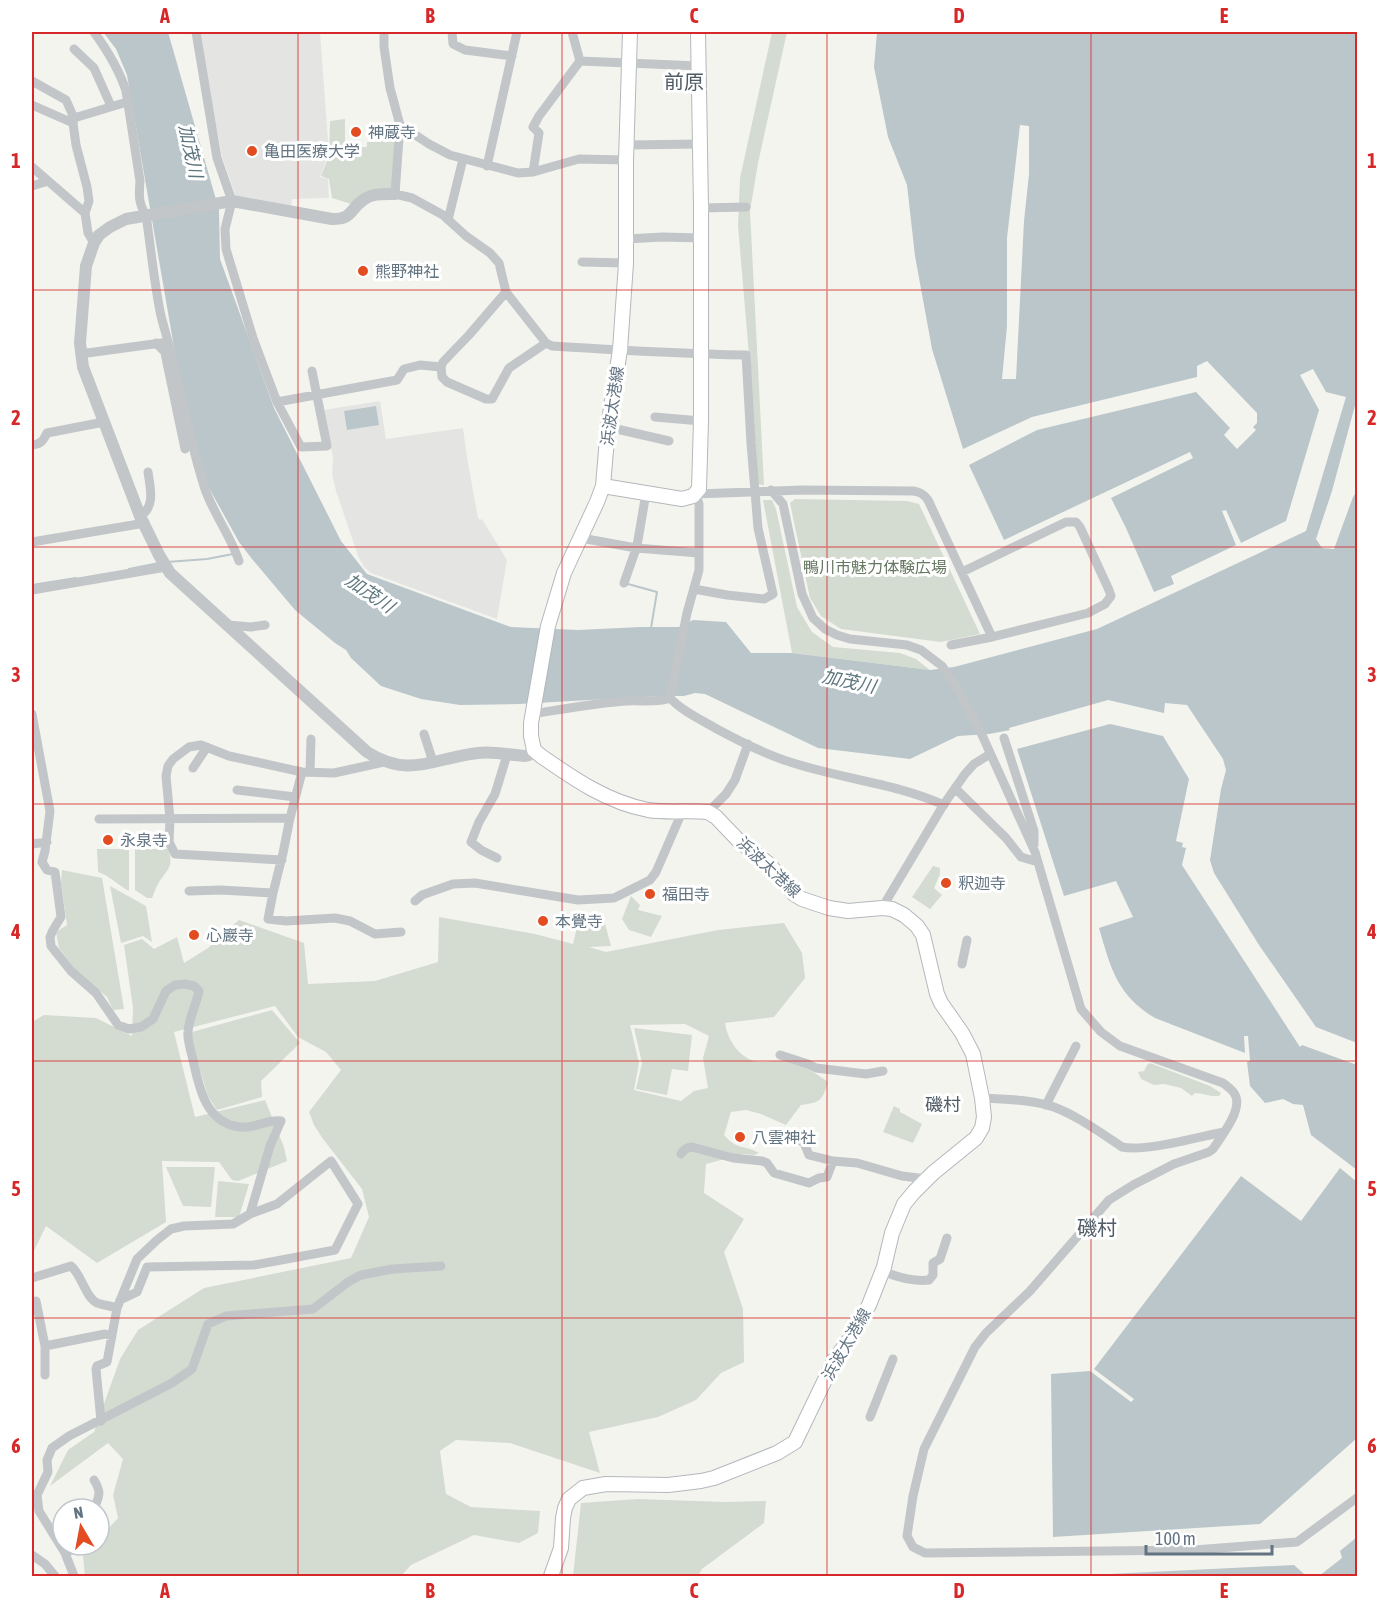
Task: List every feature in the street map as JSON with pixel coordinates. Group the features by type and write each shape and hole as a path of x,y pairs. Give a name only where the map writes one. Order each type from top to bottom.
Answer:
{"main road":[{"name":"浜波太港線","path":"534,750 531,736 532,712 548,626 560,584 603,486 608,427 620,350 626,263 630,32"},
{"path":"603,486 682,499 696,494 699,489 701,208 698,32"},
{"path":"534,750 597,793 624,804 649,810 708,812"},
{"name":"浜波太港線","path":"551,1576 561,1548 565,1508 569,1499 583,1488 606,1484 668,1485 701,1481 777,1454 791,1446 835,1359 852,1336 869,1305 882,1271 899,1213 914,1192 976,1138 982,1128 981,1098 973,1054 937,994 923,935 917,926 892,909 848,911 829,908 802,899 794,894 770,864 739,841 716,817 708,812"}],"street":[{"path":"94,32 113,61 126,91 140,181 141,207 148,215 155,281 193,448 205,489 214,511 234,545 239,561"},
{"path":"196,32 217,158 229,202 225,230 226,249 277,402 301,447 327,446 312,371"},
{"path":"384,32 390,88 400,125 395,194"},
{"path":"452,32 453,44 465,50 512,56"},
{"path":"487,166 517,32"},
{"path":"572,32 580,61"},
{"path":"74,49 94,68 111,106"},
{"path":"580,61 699,66"},
{"path":"533,172 539,133 533,127 580,61"},
{"path":"32,81 66,100 73,120 76,145 87,187 89,201 85,213 88,233 94,243"},
{"path":"32,105 73,120 127,102"},
{"path":"400,125 450,155 518,173 533,172 579,159 626,160"},
{"path":"627,145 700,144"},
{"path":"448,219 463,159"},
{"path":"32,167 85,213"},
{"path":"32,186 48,181"},
{"path":"534,750 528,755 480,752 408,767 384,762 360,746 177,580 166,567 142,520 80,354 86,266 99,235 126,219 229,202 342,219 350,215 362,200 379,194 395,194 412,198 448,219 466,236 490,253 499,263 506,292 546,343 552,346 700,355 746,355 758,528 773,594 764,599 694,589"},
{"path":"701,208 746,207"},
{"path":"626,239 701,238"},
{"path":"582,262 626,263"},
{"path":"506,292 443,362 442,376 447,382 486,399 492,399 509,368 546,343"},
{"path":"80,354 168,342"},
{"path":"156,343 165,352 185,449"},
{"path":"277,402 397,380 404,369 420,365 441,368"},
{"path":"655,417 700,421"},
{"path":"32,444 39,444 47,433 104,422"},
{"path":"608,427 669,441"},
{"path":"142,520 151,500 148,472"},
{"path":"771,490 783,504 802,594 813,618 837,635 859,641 907,645 921,650 942,666 957,688 982,735 1036,857 1081,1009 1101,1032 1120,1046 1223,1083 1232,1089 1236,1097 1237,1105 1232,1119 1213,1149 1174,1164 1109,1200 1030,1291 986,1333 975,1347 924,1449 907,1536 913,1547 925,1553 1194,1550 1297,1542 1358,1497"},
{"path":"670,697 687,613 699,570 699,504 696,494 771,490 913,490 919,492 928,500 992,637"},
{"path":"624,583 636,548 646,493"},
{"path":"32,542 142,520"},
{"path":"951,645 1088,613 1105,604 1111,596 1076,522 1066,522 962,572"},
{"path":"581,538 636,548 699,553"},
{"path":"32,590 166,567"},
{"path":"228,625 251,627 265,625"},
{"path":"532,712 628,701 663,700 670,697"},
{"path":"670,697 695,717 791,763 899,788 944,805"},
{"path":"32,714 50,812 42,862 47,870 55,872 61,917 50,937 51,946 71,971 96,993 118,1024 129,1029 141,1027 153,1019 166,991 175,985 194,986 199,991 187,1033 199,1086 207,1105 214,1115 226,1124 253,1127 273,1120 281,1121 270,1146 250,1214"},
{"path":"424,734 433,762"},
{"path":"1004,738 1034,831 1036,857"},
{"path":"311,739 306,772 295,797 268,919 286,921 335,918 350,921 375,934 401,932"},
{"path":"708,812 726,794 735,780 748,744"},
{"path":"282,860 175,854 169,842 170,819 166,776 168,766 173,759 189,747 201,745 229,756 306,772 334,773 384,762"},
{"path":"193,768 207,747"},
{"path":"497,858 471,843 479,822 495,794 507,754"},
{"path":"882,908 955,788 974,764 990,754"},
{"path":"955,788 1006,838 1021,857 1036,857"},
{"path":"237,790 295,797"},
{"path":"416,901 422,895 453,884 475,883 578,900 614,898 650,880 656,872 682,812"},
{"path":"99,819 290,819"},
{"path":"32,844 47,842"},
{"path":"189,891 273,892"},
{"path":"962,964 967,940"},
{"path":"1046,1104 1076,1046"},
{"path":"780,1055 816,1068 866,1074 883,1071"},
{"path":"981,1098 1016,1099 1046,1104 1068,1113 1129,1148 1167,1144 1224,1132"},
{"path":"794,1137 804,1143 808,1155 833,1161 857,1163 902,1176 927,1179"},
{"path":"681,1154 683,1150 692,1148 733,1158 762,1161 767,1163 774,1173 809,1183 826,1177 833,1161"},
{"path":"32,1278 71,1266 77,1271 90,1296 96,1302 119,1304 137,1292 147,1267 254,1265 335,1250 358,1204 331,1161 277,1204 250,1214 232,1224 184,1226 171,1229 157,1240 137,1259 119,1304 107,1362 96,1366 100,1421"},
{"path":"882,1271 908,1279 929,1280 933,1275 933,1263 940,1258 947,1238"},
{"path":"51,1530 39,1511 37,1495 48,1472 47,1460 52,1448 69,1436 172,1383 192,1370 208,1324 226,1316 313,1309 361,1275 393,1269 441,1266"},
{"path":"36,1301 45,1346 45,1375"},
{"path":"45,1346 105,1334 112,1336"},
{"path":"870,1417 893,1359"},
{"path":"94,1480 99,1487 99,1497"},
{"path":"32,1555 45,1564 55,1576"},
{"path":"67,1557 74,1576"}],"shaded area":[{"name":"亀田医療大学","path":"199,32 320,32 328,156 320,177 328,179 329,198 292,199 291,207 236,197 222,157"},
{"path":"380,401 386,439 463,428 478,518 482,519 507,560 497,619 371,573 364,567 358,556 336,491 332,474 333,458 323,410"}],"green space":[{"path":"772,32 787,32 758,163 750,211 764,485 757,484 738,226 740,178"},
{"path":"345,119 345,147 367,147 367,142 380,142 382,130 396,129 393,186 389,191 372,190 364,193 351,204 332,198 329,179 321,176 329,156 330,121"},
{"name":"鴨川市魅力体験広場","path":"795,499 907,501 919,504 980,634 941,642 841,629 821,616 810,598 790,503"},
{"path":"763,500 772,500 776,509 797,607 812,632 833,647 900,653 916,659 930,670 792,653"},
{"path":"121,842 129,842 129,891 98,872 97,849 121,849"},
{"path":"135,849 168,849 170,865 152,898 147,898 135,890"},
{"path":"933,866 940,868 934,888 942,895 930,909 912,897"},
{"path":"62,870 102,878 124,1009 113,1010 107,997 75,969 59,948 56,932 67,925 61,883"},
{"path":"110,886 146,906 152,942 143,936 121,943"},
{"path":"631,896 640,905 638,910 662,916 651,937 629,930 622,919"},
{"path":"439,917 535,934 573,944 578,923 604,920 611,946 589,947 606,952 718,930 784,923 802,953 805,978 774,1017 725,1023 726,1029 736,1048 746,1057 759,1062 793,1062 828,1082 820,1100 801,1105 786,1125 746,1110 731,1112 724,1135 737,1145 759,1153 743,1154 706,1164 704,1193 744,1219 724,1252 743,1309 744,1362 721,1373 696,1400 658,1417 589,1432 600,1473 510,1443 456,1440 440,1451 446,1494 471,1507 540,1511 538,1533 519,1543 474,1535 411,1565 401,1576 85,1576 83,1557 111,1557 111,1526 118,1518 113,1495 123,1459 108,1443 50,1486 68,1450 94,1432 120,1359 138,1330 204,1288 351,1258 369,1217 362,1189 323,1139 309,1112 341,1070 326,1052 298,1037 275,1006 174,1032 195,1117 265,1100 284,1147 287,1161 238,1181 232,1180 219,1162 162,1161 166,1222 97,1263 46,1226 32,1255 32,1022 44,1015 96,1018 132,1036 133,1008 124,945 142,939 154,949 177,937 184,963 208,948 239,920 304,943 308,984 375,981 438,962","holes":["685,1024 709,1036 703,1058 708,1088 694,1091 681,1101 634,1090 639,1063 630,1025"]},
{"path":"272,1010 300,1043 261,1081 262,1097 217,1110 208,1096 191,1041 192,1032"},
{"path":"634,1028 692,1035 688,1071 672,1069 667,1095 636,1089 642,1063"},
{"path":"1150,1063 1210,1086 1221,1093 1219,1096 1195,1093 1192,1096 1181,1088 1164,1084 1154,1085 1141,1079 1138,1072 1144,1071"},
{"path":"894,1106 900,1109 900,1112 922,1124 913,1143 883,1132"},
{"path":"166,1167 215,1167 211,1207 183,1206"},
{"path":"218,1181 249,1184 239,1217 215,1217"},
{"path":"637,1499 766,1501 764,1523 702,1569 698,1576 573,1576 581,1503"}],"water":[{"name":"加茂川","path":"103,32 168,32 219,210 220,259 274,408 341,541 367,574 511,627 578,630 679,627 693,620 726,622 751,653 792,653 930,670 954,667 1097,629 1306,531 1346,397 1326,392 1313,369 1300,375 1319,410 1286,521 1241,543 1226,510 1222,511 1236,545 1171,576 1174,584 1154,592 1111,498 1193,458 1190,452 1004,540 969,465 1037,430 1196,392 1230,428 1224,435 1237,449 1256,430 1253,427 1257,423 1257,413 1207,361 1197,366 1197,377 1032,417 963,449 932,349 915,256 907,185 888,137 874,67 877,32 1357,32 1357,1043 1316,1027 1259,945 1214,873 1210,860 1226,770 1223,759 1187,705 1165,703 1164,713 1108,700 1009,728 1010,730 958,736 910,759 818,748 705,694 460,705 421,699 381,686 351,658 346,650 295,610 239,542 209,488 185,411 127,75 116,49"},
{"path":"376,406 379,425 347,430 344,411"},
{"path":"1110,724 1163,736 1189,779 1176,841 1183,843 1182,847 1186,848 1182,865 1300,1047 1302,1045 1357,1065 1357,1170 1311,1135 1303,1105 1293,1104 1283,1099 1265,1103 1250,1086 1247,1062 1250,1061 1248,1036 1244,1036 1245,1053 1155,1018 1132,1000 1117,980 1099,928 1133,917 1116,881 1064,896 1017,749"},
{"path":"1340,1168 1357,1182 1357,1438 1260,1524 1053,1537 1051,1374 1090,1371 1131,1402 1134,1399 1094,1369 1241,1176 1301,1221"},
{"path":"1357,1537 1357,1576 1319,1576 1342,1558 1340,1551"},
{"path":"1294,1565 1310,1576 1070,1576"}],"pier":[{"path":"1020,125 1029,126 1029,174 1024,221 1016,379 1002,379 1007,326 1007,238"},
{"path":"1357,398 1357,491 1334,549 1322,548 1316,539 1332,491"}],"waterway":[{"path":"167,562 207,559 233,554"},
{"path":"129,569 159,563"},
{"path":"32,585 76,578"},
{"path":"628,584 657,592 651,628"}],"place":[{"name":"神蔵寺","path":"356,132"},
{"name":"亀田医療大学","path":"252,151"},
{"name":"熊野神社","path":"363,271"},
{"name":"永泉寺","path":"108,840"},
{"name":"釈迦寺","path":"946,883"},
{"name":"福田寺","path":"650,894"},
{"name":"本覺寺","path":"543,921"},
{"name":"心巖寺","path":"194,935"},
{"name":"八雲神社","path":"740,1137"}],"district":[{"name":"前原","path":"684,81"},
{"name":"磯村","path":"943,1104"},
{"name":"磯村","path":"1097,1227"}]}
